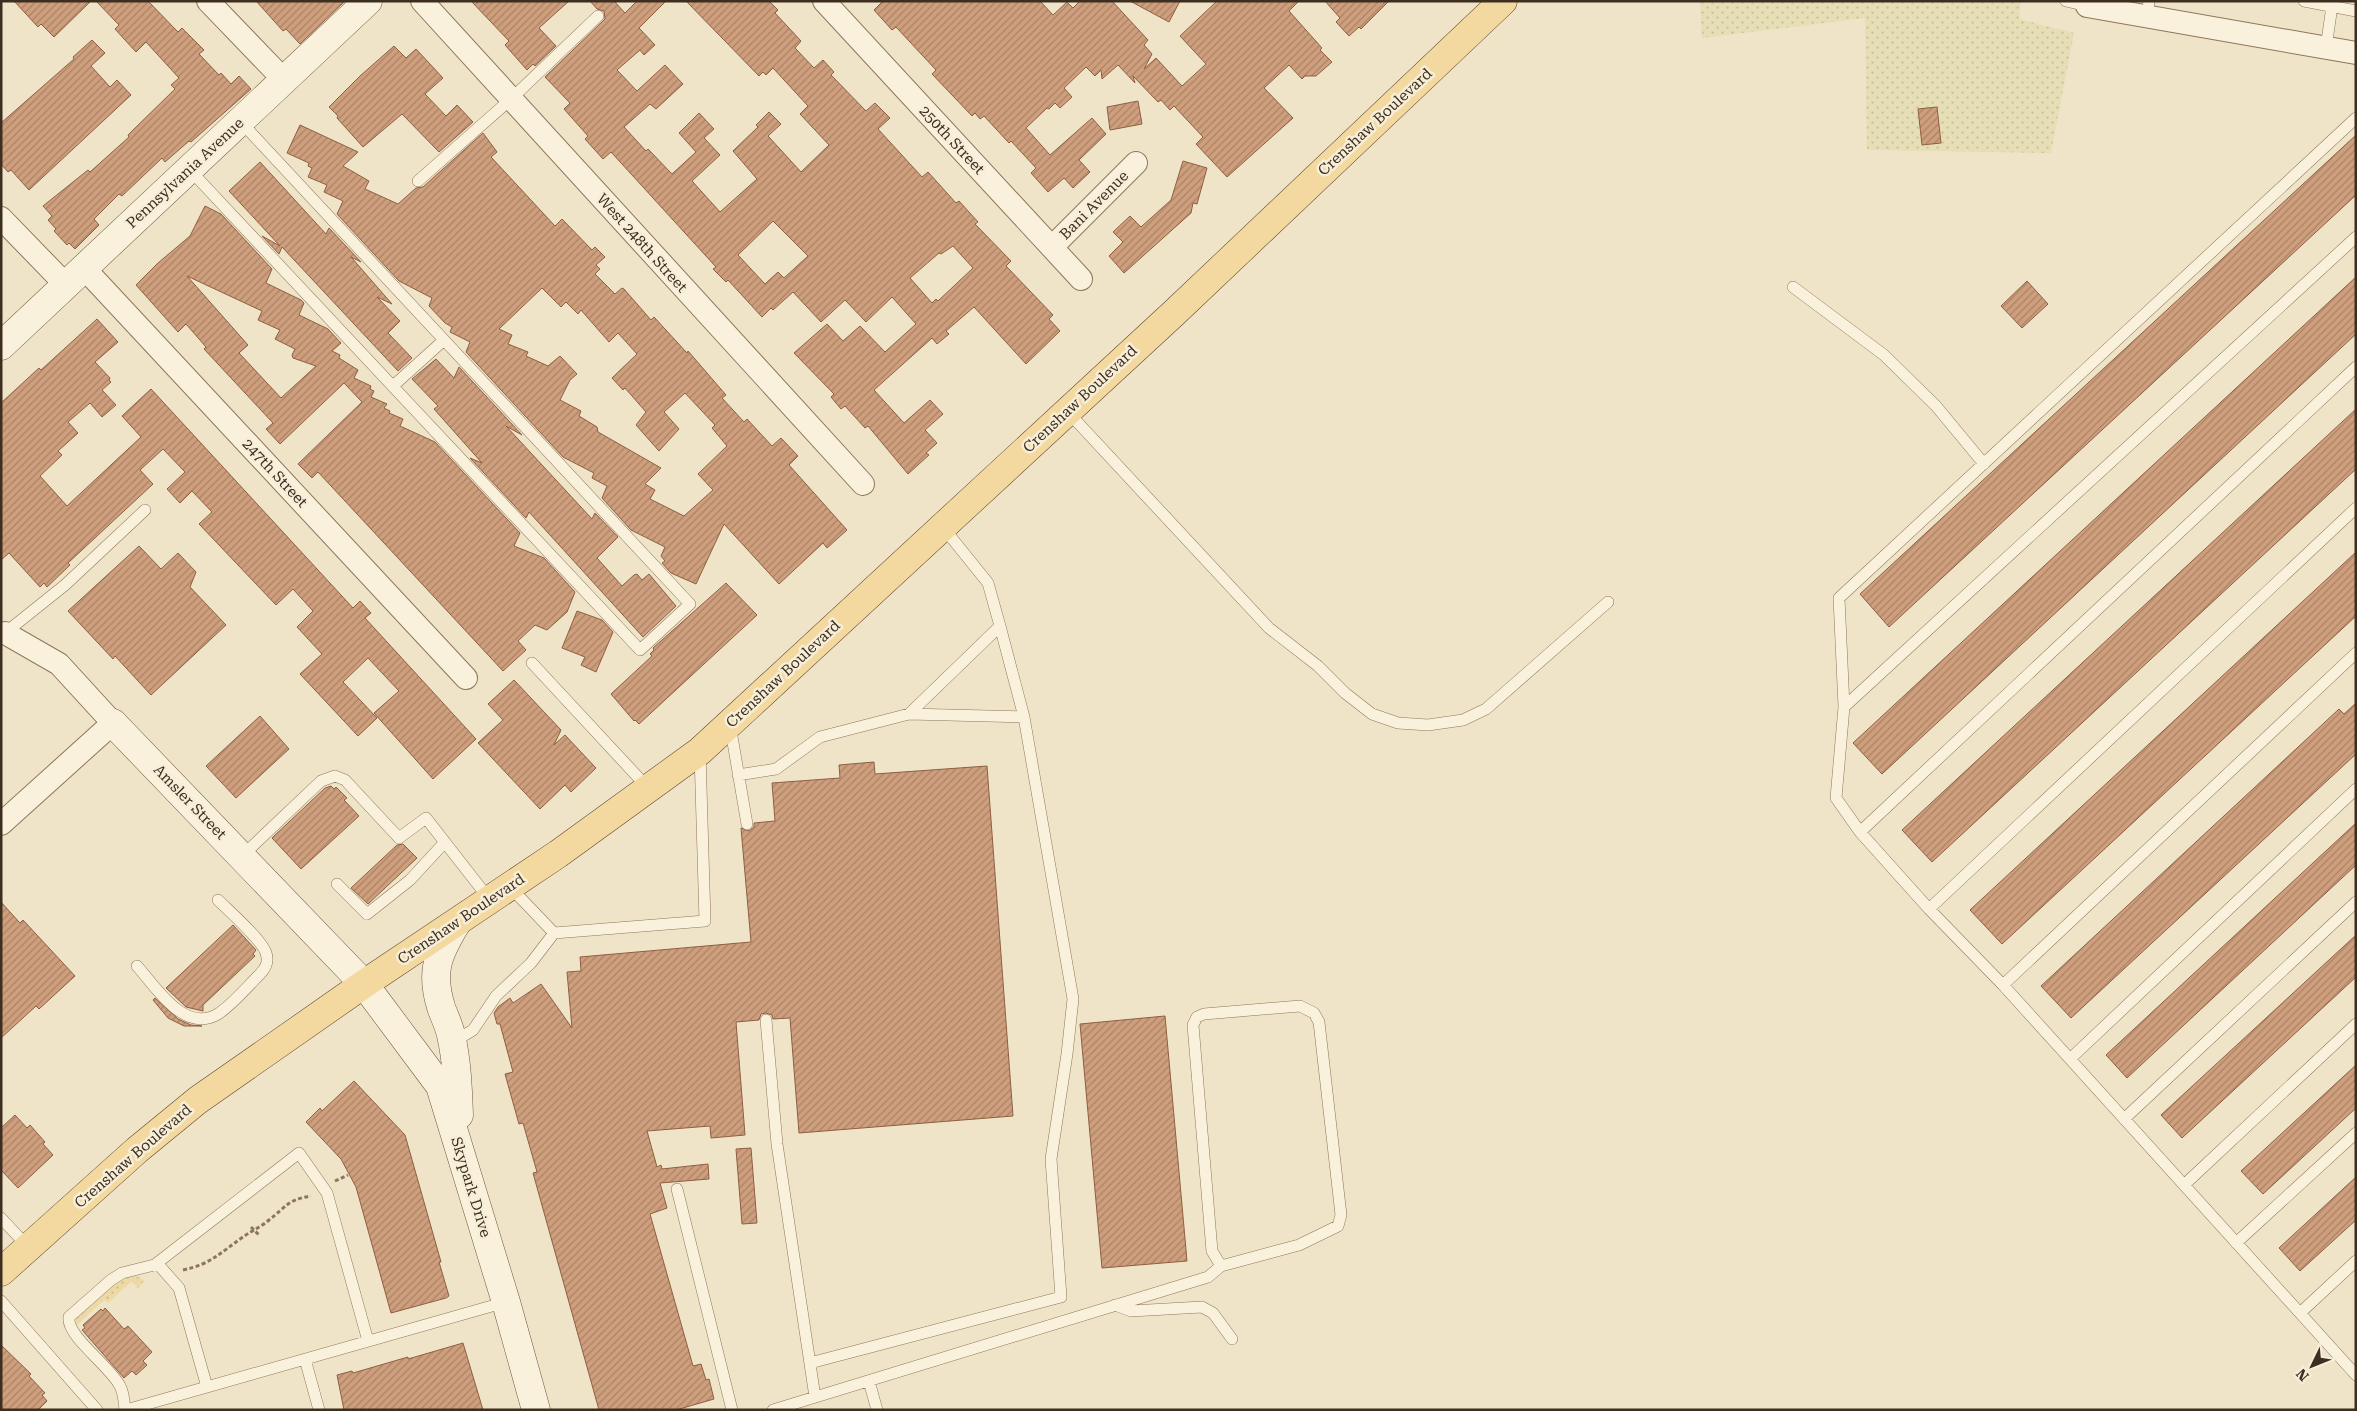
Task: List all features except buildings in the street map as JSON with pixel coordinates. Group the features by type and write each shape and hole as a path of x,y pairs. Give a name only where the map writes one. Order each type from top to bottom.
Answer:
{"main road":[{"name":"Crenshaw Boulevard","path":"1,1272 137,1150 198,1100 364,984 500,894 700,751 1174,314 1503,1"}],"street":[{"path":"208,1 284,80"},
{"name":"Pennsylvania Avenue","path":"1,346 368,1"},
{"name":"West 248th Street","path":"422,1 863,484"},
{"name":"250th Street","path":"824,1 1081,279"},
{"path":"2081,3 2148,9 2356,53"},
{"name":"Bani Avenue","path":"1052,247 1136,163"},
{"name":"247th Street","path":"1,218 75,277 466,678"},
{"name":"Amsler Street","path":"5,633 59,664 364,984"},
{"path":"1,824 113,722"},
{"path":"456,924 439,952 435,970 437,991 453,1042 456,1059 462,1157"},
{"name":"Skypark Drive","path":"364,984 440,1086 506,1302 536,1410"}],"lane":[{"path":"2304,1 2351,7"},
{"path":"2326,48 2332,6"},
{"path":"418,181 510,99 598,16"},
{"path":"2353,1367 2300,1313 2003,985 1929,909 1860,832 1836,798 1844,706 1839,598 2356,118"},
{"path":"189,169 640,650 690,604 240,121"},
{"path":"1844,706 2356,237"},
{"path":"1793,287 1884,355 1936,406 1984,464"},
{"path":"393,386 444,340"},
{"path":"1860,832 2356,367"},
{"path":"1068,410 1269,628 1318,666 1345,693 1372,714 1398,723 1428,725 1463,720 1486,709 1608,602"},
{"path":"1929,909 2356,508"},
{"path":"5,633 65,585 145,510"},
{"path":"810,1363 1061,1297 1051,1159 1067,1054 1073,998 1024,717 1000,626 988,583 942,526"},
{"path":"908,714 1000,626"},
{"path":"2003,985 2356,653"},
{"path":"532,663 648,789"},
{"path":"738,775 776,768 820,737 908,714 1024,717"},
{"path":"729,723 747,824"},
{"path":"242,856 321,781 335,776 345,780 399,838 426,818 445,842 500,894 554,933 705,921 700,751"},
{"path":"2070,1059 2356,789"},
{"path":"337,884 367,914 410,880 445,842"},
{"path":"137,966 170,1003 185,1015 201,1019 219,1013 266,968 268,960 263,947 218,900"},
{"path":"2124,1119 2356,902"},
{"path":"453,1042 473,1030 496,996 531,963 554,933"},
{"path":"773,1410 1208,1277 1221,1266 1299,1245 1338,1226 1341,1216 1319,1022 1314,1013 1300,1006 1204,1014 1197,1017 1192,1025 1212,1251 1221,1266"},
{"path":"766,1020 777,1144 815,1397"},
{"path":"2184,1185 2356,1024"},
{"path":"2236,1243 2356,1133"},
{"path":"368,1341 328,1192 299,1153 158,1264 122,1273 111,1280 70,1317 71,1329 104,1363 121,1387 126,1410 506,1302"},
{"path":"676,1189 732,1410"},
{"path":"1,1218 29,1248"},
{"path":"2300,1313 2356,1261"},
{"path":"158,1264 179,1288 207,1387"},
{"path":"1,1301 97,1410"},
{"path":"1115,1305 1131,1311 1202,1307 1213,1312 1232,1339"},
{"path":"305,1359 319,1410"},
{"path":"869,1381 877,1410"}],"path":[{"path":"332,1183 348,1175"},
{"path":"182,1270 202,1266 252,1228 269,1221 294,1199 313,1195"},
{"path":"252,1228 260,1236"}],"shaded area":[{"path":"1700,1 2021,1 2019,19 2074,33 2051,153 1867,150 1865,18 1702,38"}],"sand":[{"path":"132,1276 140,1277 144,1281 138,1288 132,1281 108,1303 104,1300 76,1326 75,1320 78,1316 119,1280"}]}
